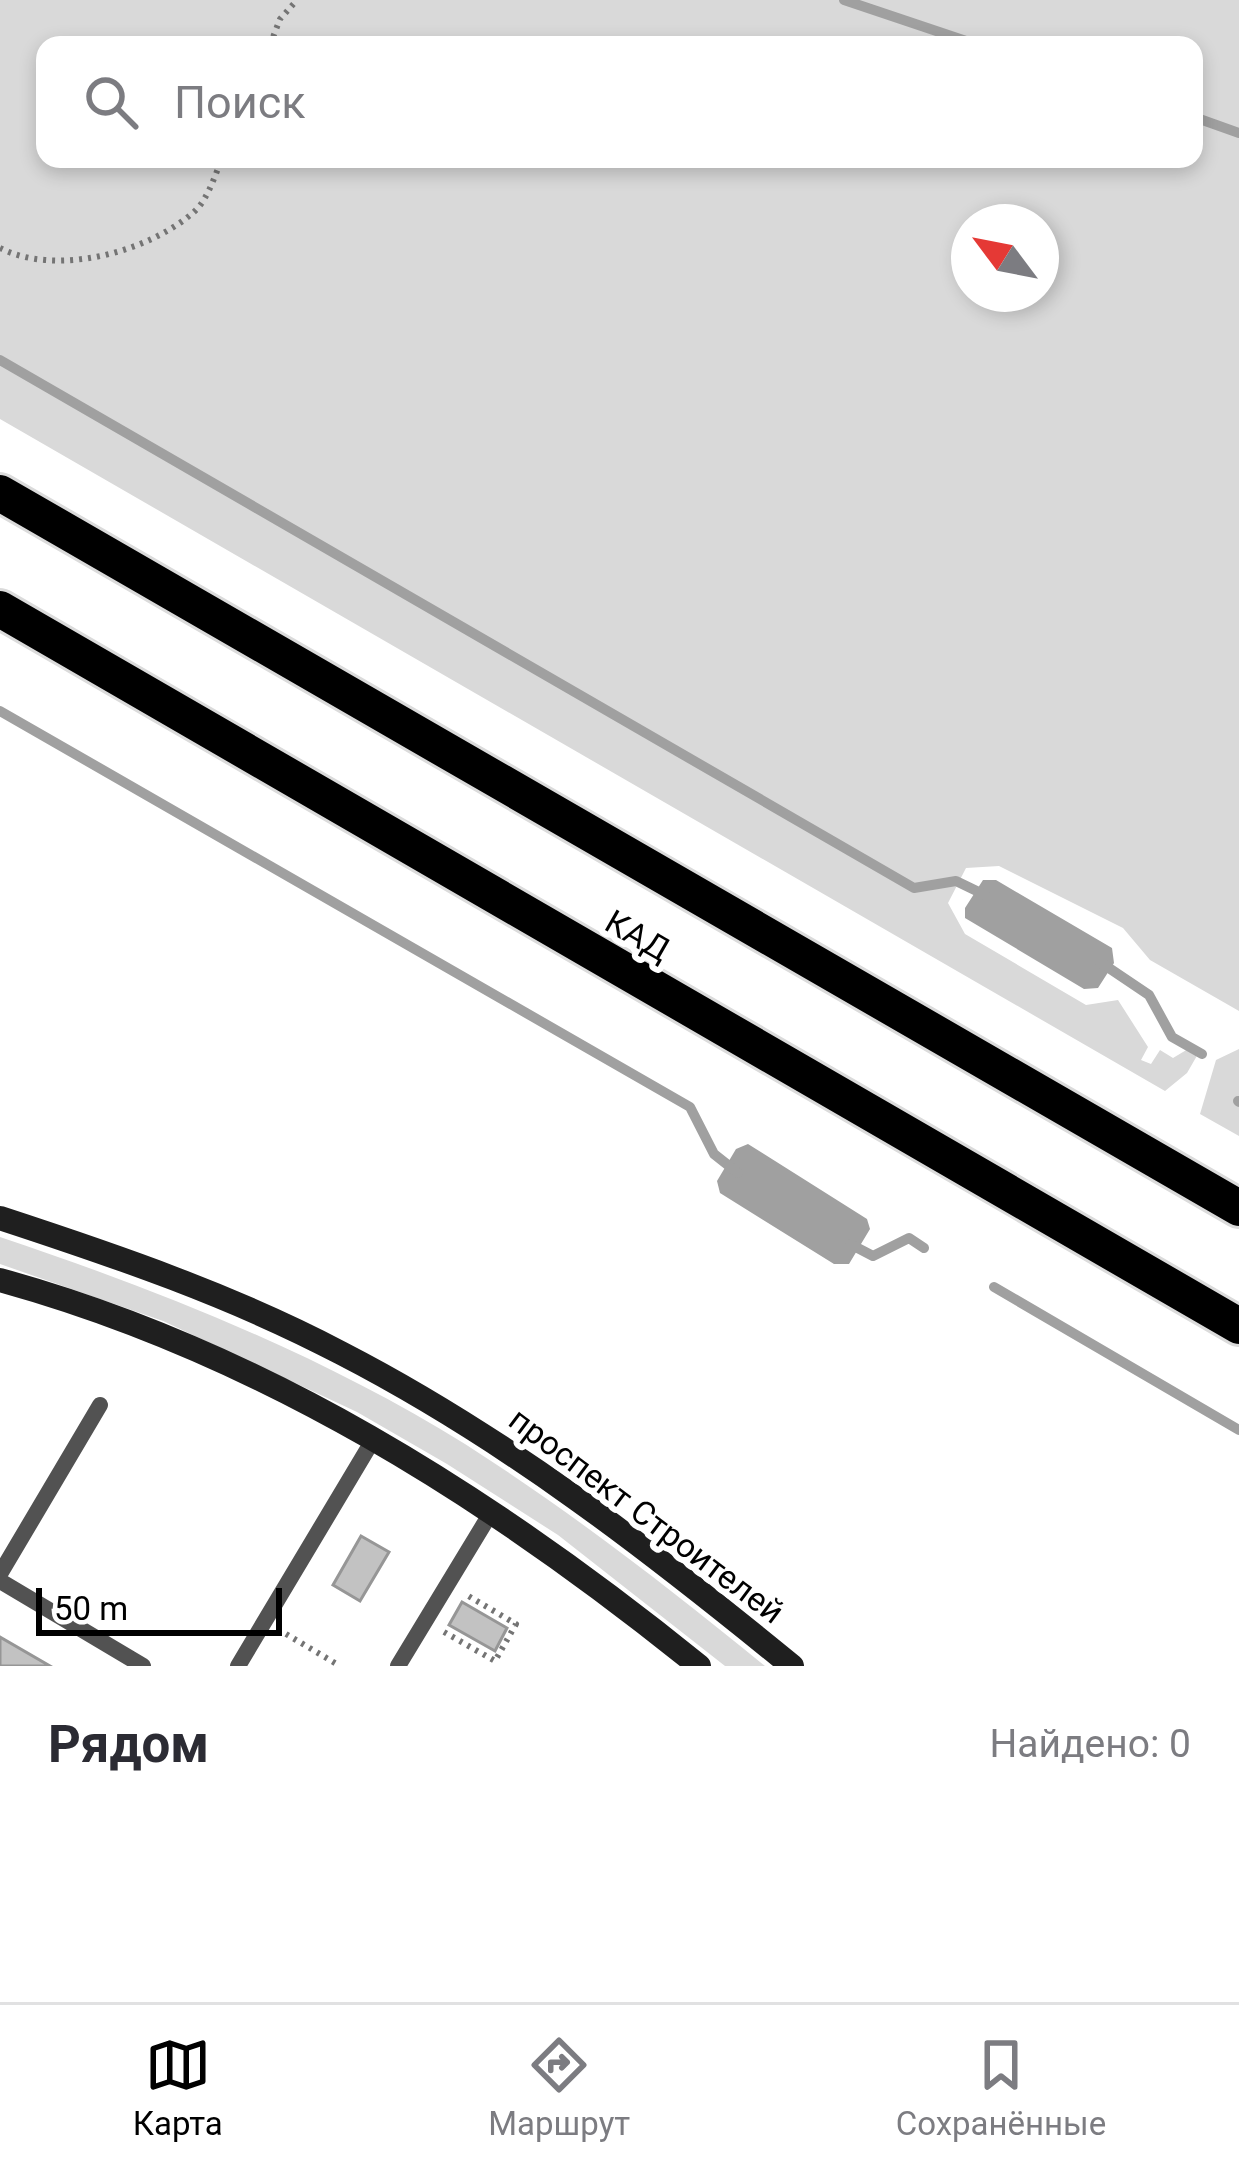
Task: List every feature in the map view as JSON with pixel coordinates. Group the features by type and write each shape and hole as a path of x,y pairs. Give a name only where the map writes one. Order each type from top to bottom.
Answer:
{"highway":[{"name":"КАД","path":"0,493 1239,1208"},
{"name":"КАД","path":"0,609 1239,1326"}],"street":[{"name":"проспект Строителей","path":"0,1218 201,1289 377,1373 522,1458 592,1507 792,1666"},
{"path":"0,1280 74,1300 277,1384 492,1510 699,1666"}],"lane":[{"path":"100,1405 0,1578 143,1666"},
{"path":"238,1666 373,1439"},
{"path":"400,1666 492,1510"}],"path":[{"path":"273,36 280,19 297,0"},
{"path":"0,248 54,263 147,244 199,207 218,168"},
{"path":"425,1622 495,1661 516,1624 448,1584"},
{"path":"264,1622 340,1666"}],"shaded area":[{"path":"0,0 1239,0 1239,1011 1150,960 1123,928 999,866 966,868 948,903 965,934 1086,1005 1118,1000 1148,1047 1141,1060 1151,1064 1160,1050 1173,1058 1188,1049 1198,1054 1187,1073 1165,1091 0,419"},
{"path":"983,880 996,880 1112,948 1114,963 1098,988 1084,989 965,918 965,908"},
{"path":"1239,1049 1239,1136 1200,1114 1216,1060"},
{"path":"748,1144 867,1219 870,1229 849,1264 834,1264 720,1193 717,1181 736,1149"},
{"path":"0,1237 238,1327 410,1411 580,1523 765,1666 725,1666 558,1535 357,1412 163,1321 0,1264"}],"building":[{"path":"361,1536 389,1552 360,1601 333,1585"},
{"path":"462,1602 507,1628 495,1651 449,1625"},
{"path":"0,1637 50,1666 0,1666"}],"waterway":[{"path":"844,0 951,36"},
{"path":"1203,120 1239,133"},
{"path":"0,360 914,888 956,881 985,895"},
{"path":"0,711 690,1107 714,1154 738,1173"},
{"path":"1100,962 1149,995 1172,1037 1202,1054"},
{"path":"850,1244 873,1256 909,1238 924,1248"},
{"path":"994,1287 1239,1430"}]}
